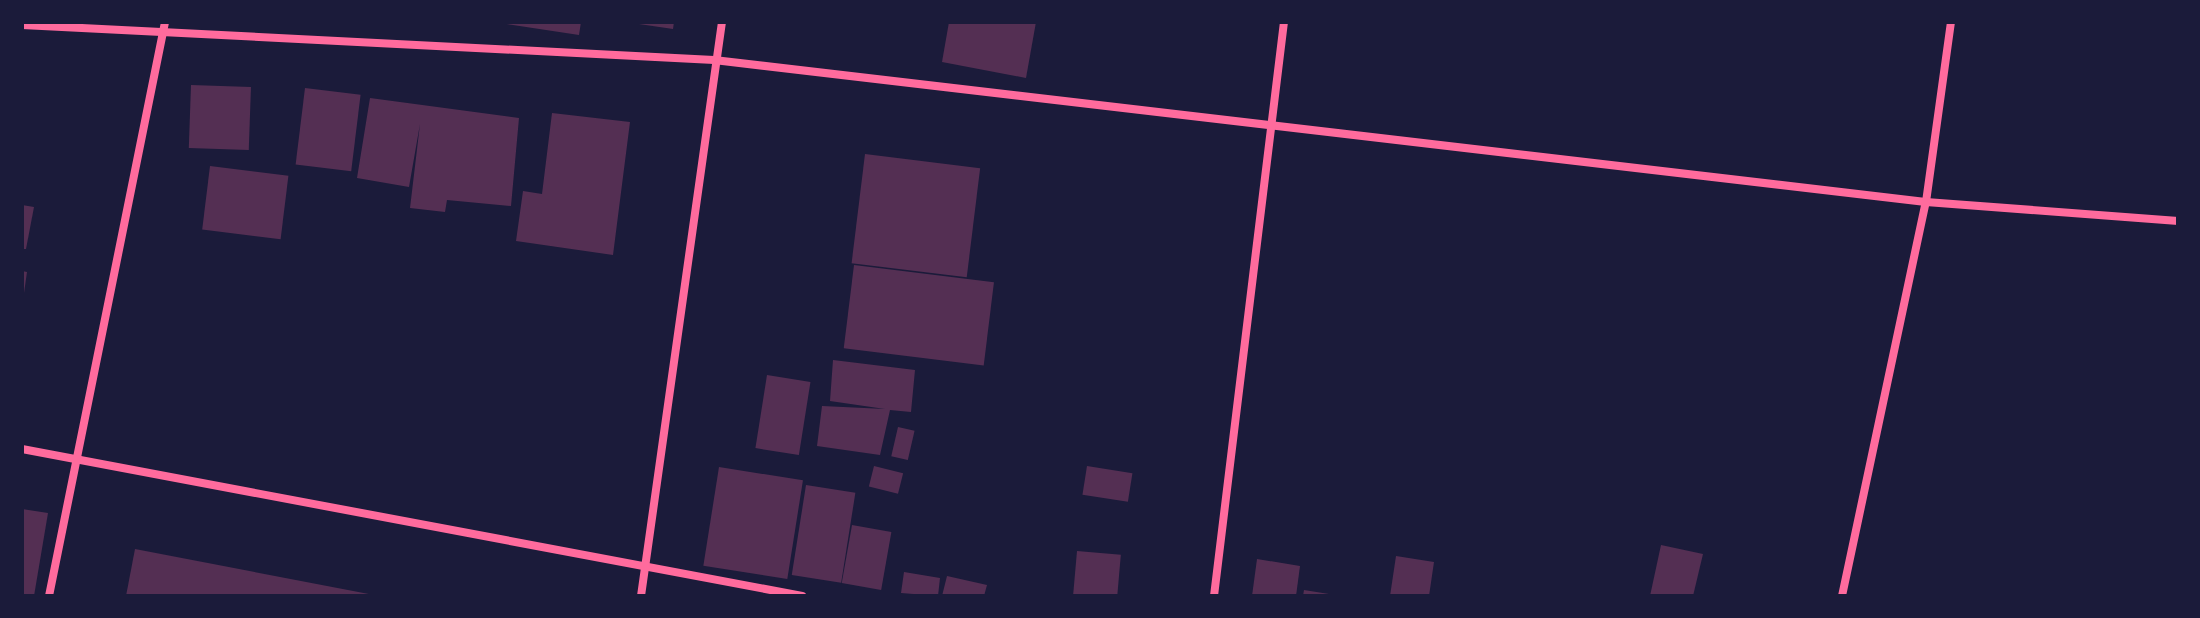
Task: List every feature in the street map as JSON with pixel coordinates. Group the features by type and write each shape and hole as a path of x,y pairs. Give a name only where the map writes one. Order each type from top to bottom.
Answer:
{"street":[{"path":"49,596 165,22"},
{"path":"641,596 714,60 722,22"},
{"path":"1214,596 1269,125 1284,22"},
{"path":"1842,596 1926,202 1951,22"},
{"path":"22,25 164,35 714,60 1926,202 2178,221"},
{"path":"22,449 645,569 802,596"}],"building":[{"path":"493,22 581,22 579,35"},
{"path":"640,22 674,22 673,29"},
{"path":"949,22 1036,22 1026,78 942,62"},
{"path":"191,85 251,87 249,150 189,148"},
{"path":"305,88 361,95 351,171 296,164"},
{"path":"370,98 519,118 511,206 447,200 445,212 410,208 420,124 409,187 357,178"},
{"path":"552,113 630,122 613,255 516,241 523,191 542,194"},
{"path":"865,154 980,168 967,277 852,263"},
{"path":"210,166 288,176 281,239 202,230"},
{"path":"22,205 34,207 26,249 22,249"},
{"path":"854,265 994,282 984,366 844,348"},
{"path":"22,271 27,272 24,293 22,293"},
{"path":"833,360 915,370 911,412 890,410 880,455 817,446 822,406 885,409 830,401"},
{"path":"767,375 810,382 799,455 755,448"},
{"path":"898,427 915,431 908,460 891,456"},
{"path":"874,466 903,473 898,494 869,486"},
{"path":"1087,466 1132,473 1128,502 1082,495"},
{"path":"719,467 803,480 787,579 703,566"},
{"path":"806,485 855,493 841,583 792,575"},
{"path":"22,509 48,513 34,596 22,596"},
{"path":"852,525 891,532 881,590 842,583"},
{"path":"1661,545 1703,554 1693,596 1650,596"},
{"path":"135,549 374,595 374,596 126,596"},
{"path":"1077,551 1121,555 1117,596 1073,596"},
{"path":"1396,556 1434,562 1429,596 1390,596"},
{"path":"1257,559 1300,566 1296,596 1252,596"},
{"path":"904,572 940,578 938,596 901,593"},
{"path":"947,576 987,585 984,596 942,596"},
{"path":"1304,590 1329,594 1329,596 1303,596"}]}
